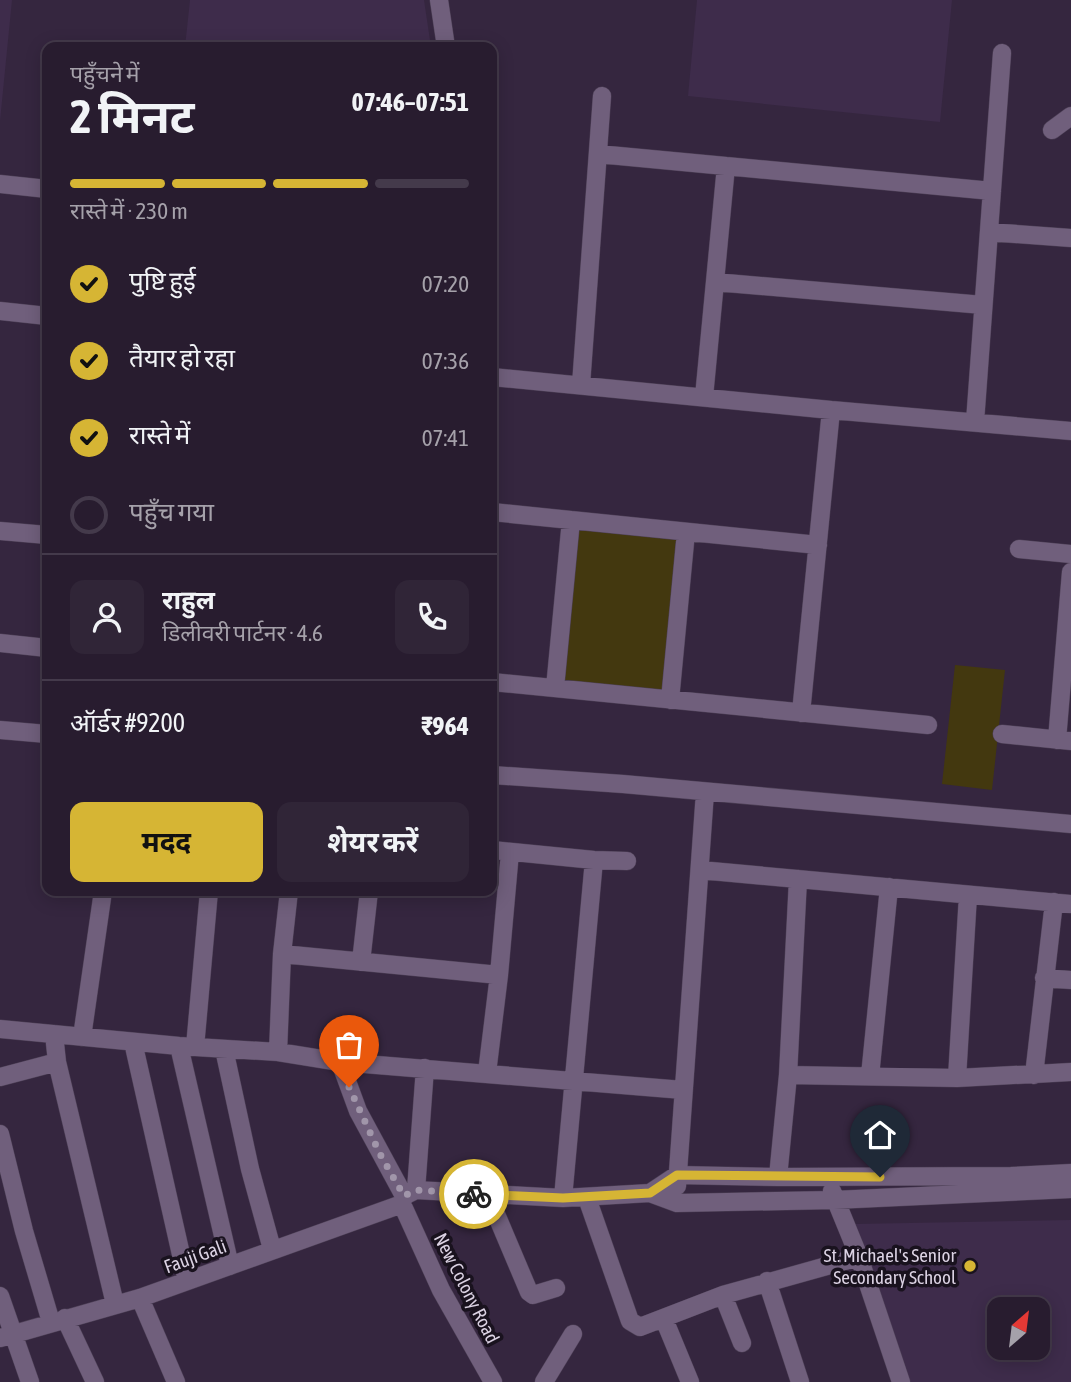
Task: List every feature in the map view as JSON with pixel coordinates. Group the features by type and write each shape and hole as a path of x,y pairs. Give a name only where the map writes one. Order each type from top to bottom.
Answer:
{"street":[{"path":"439,0 445,42"},
{"path":"975,422 1002,53"},
{"path":"581,385 602,96"},
{"path":"1052,130 1071,116"},
{"path":"598,154 992,191"},
{"path":"704,397 726,166"},
{"path":"0,184 42,188"},
{"path":"989,232 1071,238"},
{"path":"715,282 983,305"},
{"path":"0,312 42,316"},
{"path":"497,377 1071,431"},
{"path":"801,713 831,410"},
{"path":"497,513 818,545"},
{"path":"555,688 571,520"},
{"path":"0,531 42,535"},
{"path":"670,700 686,532"},
{"path":"1019,548 1071,554"},
{"path":"1002,734 1064,740 1071,572"},
{"path":"0,643 42,647"},
{"path":"497,682 928,726"},
{"path":"0,730 42,734"},
{"path":"497,775 1071,824"},
{"path":"677,1203 705,792"},
{"path":"497,851 627,861"},
{"path":"487,1073 510,852"},
{"path":"563,1198 594,860"},
{"path":"700,870 1063,903 1044,978 1034,1075"},
{"path":"778,1177 788,1076 798,879"},
{"path":"870,1076 889,887"},
{"path":"957,1078 968,895"},
{"path":"82,1037 102,896"},
{"path":"208,896 187,1046 230,1266"},
{"path":"278,1052 282,954 288,896"},
{"path":"361,962 368,896"},
{"path":"282,954 499,975"},
{"path":"1044,978 1071,980"},
{"path":"0,1029 278,1052 340,1062 683,1090"},
{"path":"54,1034 57,1062 115,1304"},
{"path":"133,1042 187,1281"},
{"path":"224,1049 250,1168 272,1249"},
{"path":"0,1077 57,1062"},
{"name":"New Colony Road","path":"340,1062 358,1111 408,1197 441,1290 493,1382"},
{"path":"425,1068 408,1197 488,1195 587,1198 650,1193 677,1203 834,1200 1071,1189"},
{"path":"788,1076 957,1078 1071,1072"},
{"path":"0,1134 24,1231 58,1320 95,1382"},
{"path":"650,1193 677,1175 1020,1176 1071,1172"},
{"path":"828,1177 834,1200 859,1257 901,1382"},
{"path":"488,1195 529,1292 533,1295 556,1288"},
{"name":"Fauji Gali","path":"6,1336 140,1298 408,1197"},
{"path":"587,1198 630,1321 640,1327 723,1295 859,1257"},
{"path":"767,1281 800,1382"},
{"path":"723,1295 741,1343"},
{"path":"0,1296 6,1336 30,1382"},
{"path":"140,1298 176,1382"},
{"path":"664,1319 690,1382"},
{"path":"544,1382 573,1334"}],"shaded area":[{"path":"0,0 12,0 0,121"},
{"path":"190,0 424,0 430,42 186,42"},
{"path":"697,0 952,0 940,122 688,96"},
{"path":"579,528 679,539 663,692 564,682"},
{"path":"955,665 1005,670 992,790 942,784"},
{"name":"St. Michael's Senior Secondary School","path":"1071,1220 1071,1382 907,1382 855,1224"}],"way so far":[{"path":"349,1087 358,1111 404,1196 416,1190 474,1194"}],"place":[{"name":"St. Michael's Senior Secondary School","path":"970,1266"}],"route":[{"path":"474,1194 587,1198 650,1193 677,1175 880,1177"}]}
